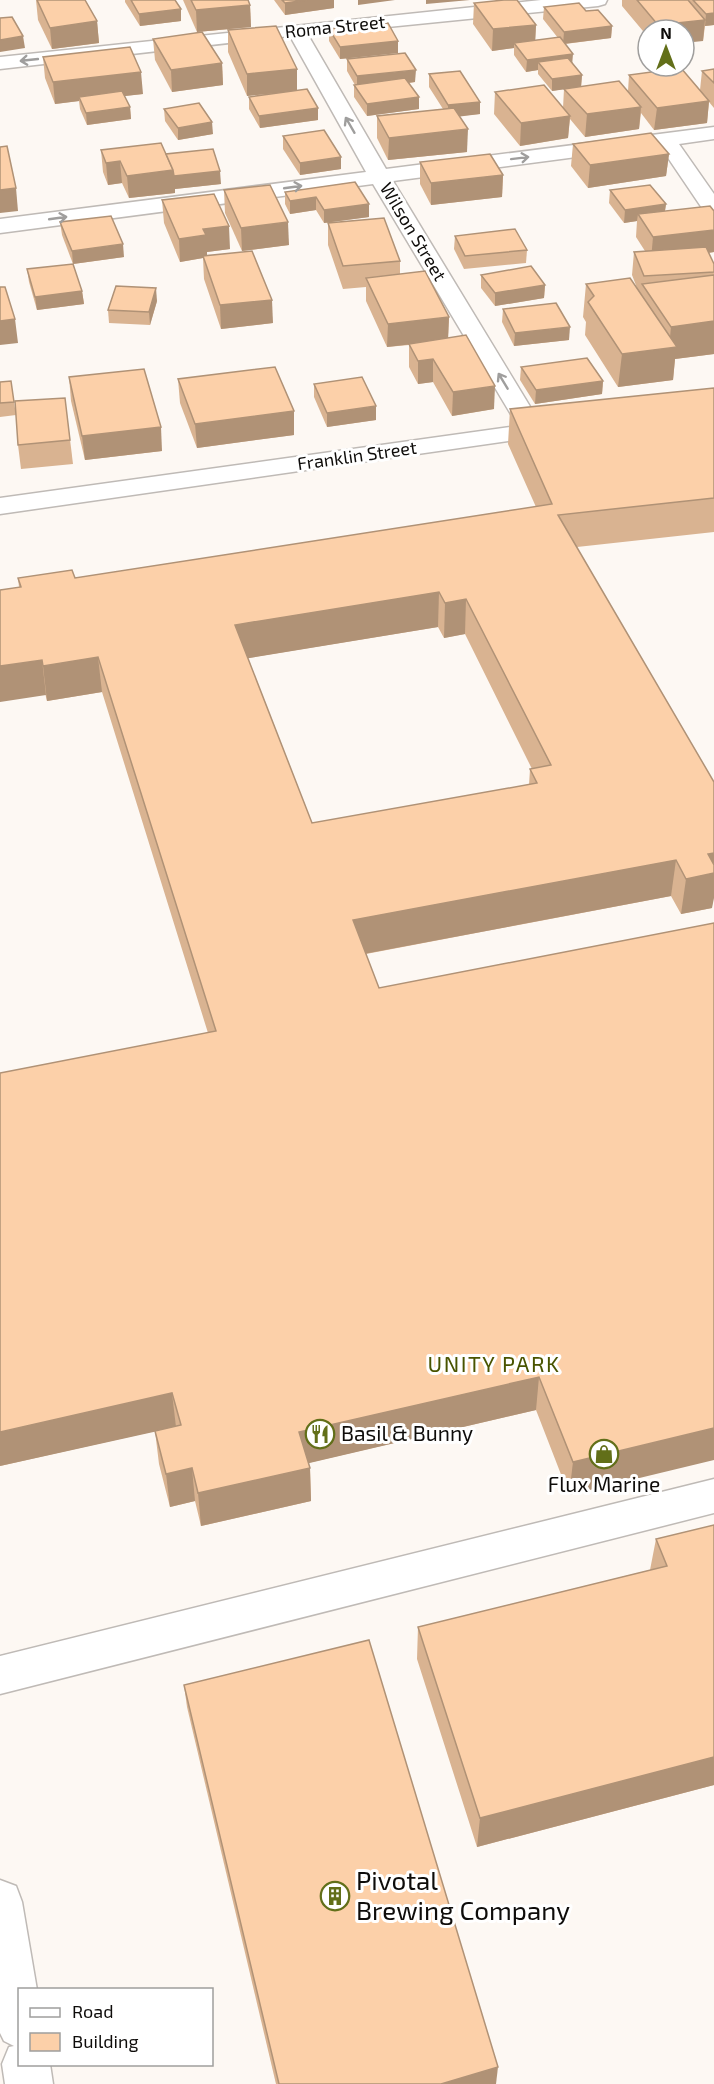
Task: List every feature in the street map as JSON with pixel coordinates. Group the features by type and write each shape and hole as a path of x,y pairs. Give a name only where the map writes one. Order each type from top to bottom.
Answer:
{"street":[{"name":"Roma Street","path":"0,63 296,30 598,0"},
{"name":"Wilson Street","path":"296,30 379,176 533,431"},
{"path":"0,226 714,133"},
{"path":"665,139 714,209"},
{"name":"Franklin Street","path":"0,506 579,425"},
{"path":"0,1675 714,1496"},
{"path":"0,1902 18,2013"},
{"path":"26,2066 29,2084"}],"building":[{"path":"37,0 85,0 97,21 50,28"},
{"path":"131,0 175,0 181,9 139,14"},
{"path":"191,0 248,0 250,5 196,10"},
{"path":"282,0 307,0 285,3"},
{"path":"517,0 536,25 493,29 474,3"},
{"path":"637,0 688,0 705,20 696,21 696,18 652,18"},
{"path":"693,0 714,0 714,13 706,14"},
{"path":"579,3 586,11 598,10 612,26 564,32 544,7"},
{"path":"12,17 23,36 0,40 0,18"},
{"path":"388,23 398,41 340,47 329,29"},
{"path":"276,26 297,69 247,74 228,30"},
{"path":"202,32 222,63 171,70 153,39"},
{"path":"560,37 573,54 527,60 514,43"},
{"path":"130,47 141,72 53,82 43,57"},
{"path":"405,53 416,70 357,76 347,59"},
{"path":"568,58 582,75 552,79 538,62"},
{"path":"714,69 714,83 702,71"},
{"path":"460,71 480,102 448,105 429,74"},
{"path":"636,74 636,78 689,78 709,101 657,108 629,75"},
{"path":"405,78 419,97 367,104 354,85"},
{"path":"619,81 641,107 587,114 564,89"},
{"path":"544,85 570,116 521,123 495,92"},
{"path":"307,89 318,108 259,116 249,97"},
{"path":"122,91 130,107 86,113 79,97"},
{"path":"199,103 212,122 178,128 164,109"},
{"path":"454,108 468,129 389,138 377,116"},
{"path":"324,130 341,157 300,163 283,136"},
{"path":"651,133 669,154 590,165 573,144"},
{"path":"161,143 173,170 127,176 120,161 106,163 101,150"},
{"path":"7,146 16,188 0,190 0,147"},
{"path":"213,149 220,171 174,176 166,154"},
{"path":"490,154 503,175 431,183 420,162"},
{"path":"355,182 369,204 324,210 316,197 290,201 285,192"},
{"path":"270,185 288,222 241,228 224,190"},
{"path":"650,185 666,204 625,210 610,190"},
{"path":"214,194 229,226 203,229 206,235 179,239 162,200"},
{"path":"710,206 714,211 714,230 653,237 638,214"},
{"path":"111,216 123,244 72,251 60,222"},
{"path":"384,218 400,261 343,266 328,223"},
{"path":"515,229 527,250 465,256 455,236"},
{"path":"706,247 714,264 714,272 644,276 634,252"},
{"path":"252,251 272,300 220,305 203,256"},
{"path":"73,264 82,291 35,297 27,269"},
{"path":"531,266 545,285 495,293 481,275"},
{"path":"425,271 449,317 388,324 366,278"},
{"path":"714,275 714,321 671,327 642,284"},
{"path":"630,278 677,347 622,354 588,302 594,296 586,284"},
{"path":"116,286 156,288 149,312 108,310"},
{"path":"0,287 5,287 15,319 0,321"},
{"path":"556,303 570,327 515,333 503,309"},
{"path":"466,335 495,386 453,392 433,359 418,361 409,344"},
{"path":"587,358 603,381 536,390 521,367"},
{"path":"275,367 294,411 195,424 178,379"},
{"path":"144,369 161,427 82,436 69,377"},
{"path":"362,377 376,406 327,413 314,384"},
{"path":"11,381 14,402 0,403 0,382"},
{"path":"714,388 714,498 558,515 714,782 714,853 708,854 714,865 714,873 686,879 676,860 353,920 379,988 714,923 714,1428 573,1462 539,1377 299,1432 310,1468 198,1493 192,1468 166,1474 155,1431 181,1425 172,1393 0,1432 0,1073 216,1031 98,657 43,666 42,660 0,666 0,590 21,587 18,578 72,570 75,578 552,504 510,409","holes":["439,592 445,603 466,599 551,765 530,769 537,783 312,823 235,625"]},
{"path":"65,398 70,440 18,445 15,401"},
{"path":"714,1525 714,1757 480,1818 418,1627 667,1566 656,1539"},
{"name":"Pivotal Brewing Company","path":"369,1640 498,2067 441,2084 279,2084 184,1685"}],"place":[{"name":"Basil & Bunny","path":"320,1434"},
{"name":"Flux Marine","path":"604,1454"},
{"name":"Pivotal Brewing Company","path":"335,1896"}],"district":[{"name":"UNITY PARK","path":"494,1364"}]}
